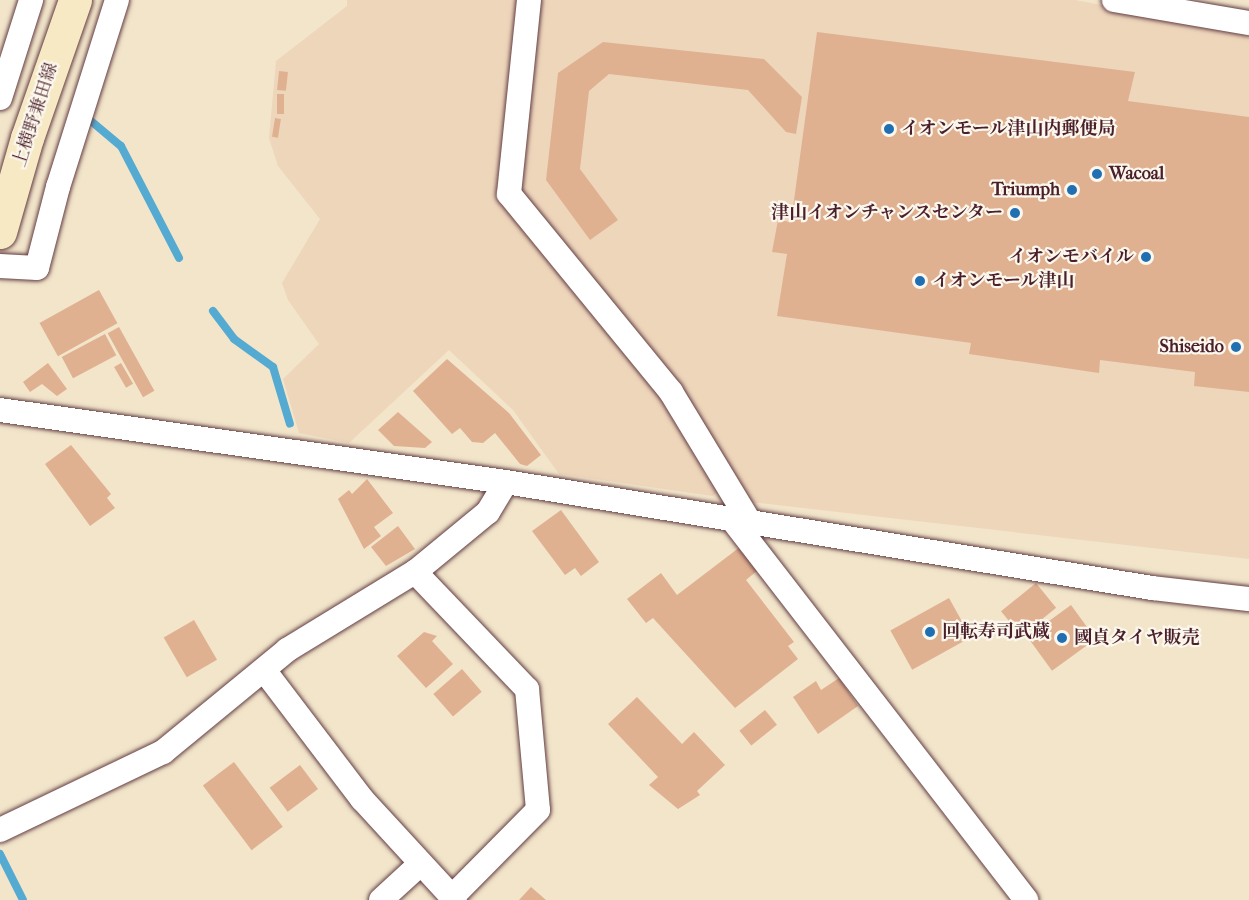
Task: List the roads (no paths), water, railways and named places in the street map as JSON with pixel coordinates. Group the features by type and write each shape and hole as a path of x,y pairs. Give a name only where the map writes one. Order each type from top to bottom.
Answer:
{"main road":[{"name":"上横野兼田線","path":"0,232 27,138 75,0"}],"street":[{"path":"0,98 31,0"},
{"path":"0,266 36,268 58,187 117,0"},
{"path":"529,0 509,194 672,392 740,519 1026,900"},
{"path":"1114,0 1249,23"},
{"path":"0,410 506,482 1141,586 1249,599"},
{"path":"0,830 163,752 313,632 415,572 488,512 506,482"},
{"path":"264,670 362,799 419,865 453,899 538,810 527,689 415,572"},
{"path":"381,900 419,865"}],"waterway":[{"path":"91,121 121,146 179,258"},
{"path":"213,311 234,339 273,367 290,424"},
{"path":"0,854 23,900"}],"place":[{"name":"イオンモール津山内郵便局","path":"889,129"},
{"name":"Wacoal","path":"1097,174"},
{"name":"Triumph","path":"1072,190"},
{"name":"津山イオンチャンスセンター","path":"1015,213"},
{"name":"イオンモバイル","path":"1146,257"},
{"name":"イオンモール津山","path":"920,281"},
{"name":"Shiseido","path":"1236,347"},
{"name":"回転寿司武蔵","path":"930,632"},
{"name":"國貞タイヤ販売","path":"1062,638"}]}
